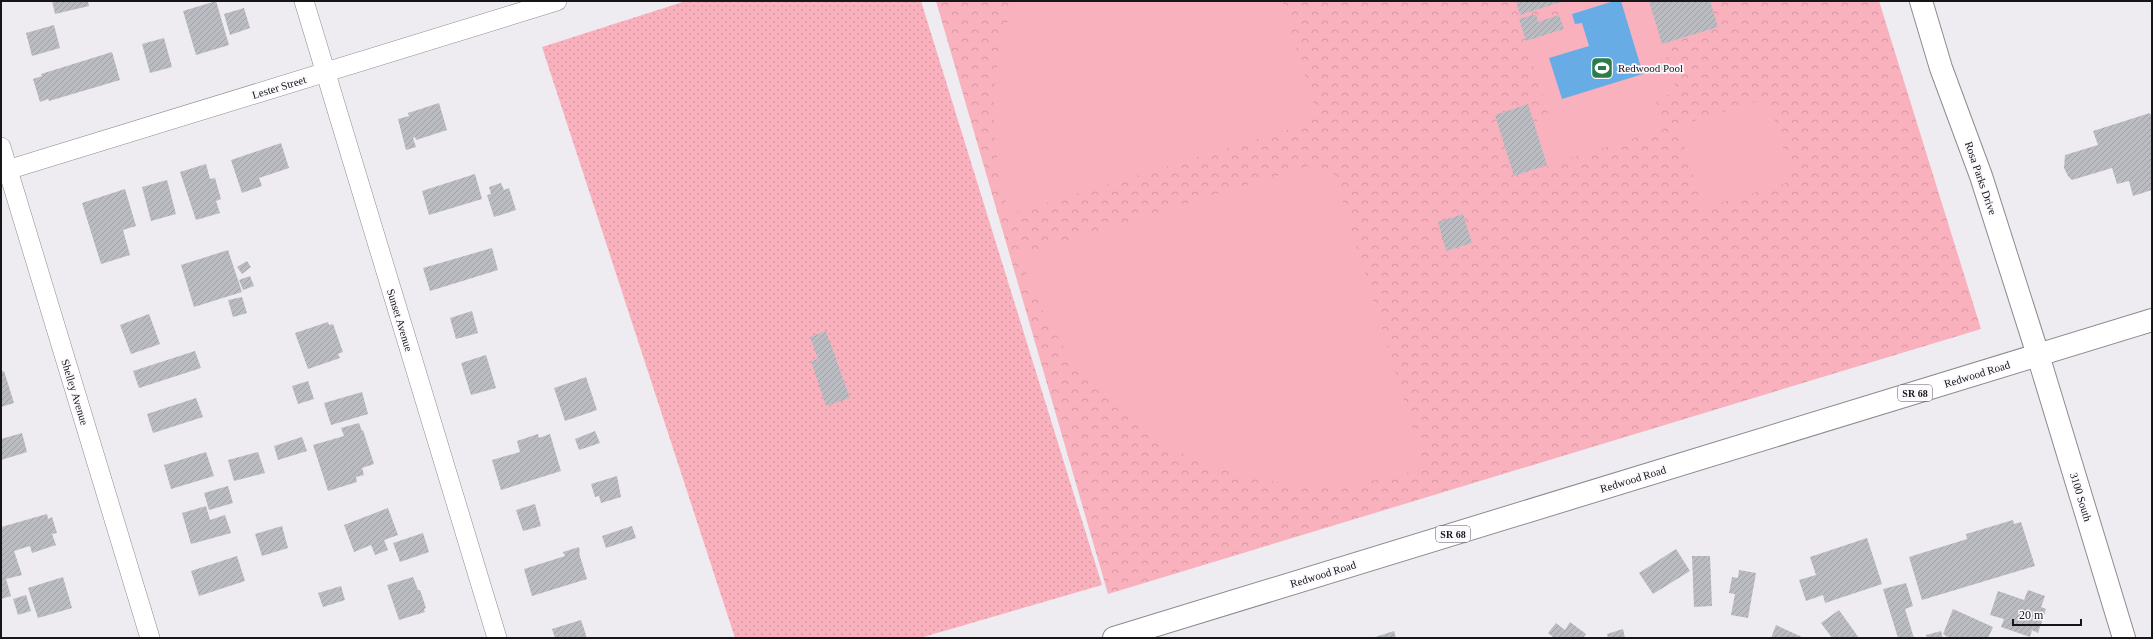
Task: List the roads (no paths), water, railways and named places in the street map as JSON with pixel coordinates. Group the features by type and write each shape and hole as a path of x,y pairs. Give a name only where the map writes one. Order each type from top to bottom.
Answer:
{"main road":[{"name":"Rosa Parks Drive","path":"1921,1 1942,68 1981,176 2038,355"},
{"name":"Redwood Road","path":"1114,638 2152,320"},
{"name":"3100 South","path":"2038,355 2124,638"}],"street":[{"name":"Sunset Avenue","path":"304,1 497,638"},
{"name":"Lester Street","path":"4,171 557,1"},
{"name":"Shelley Avenue","path":"1,147 4,171 150,638"}],"water":[{"path":"1614,1 1621,1 1643,74 1562,99 1549,58 1589,46 1582,23 1575,24 1572,14"}],"place":[{"name":"Redwood Pool","path":"1602,68"}]}
